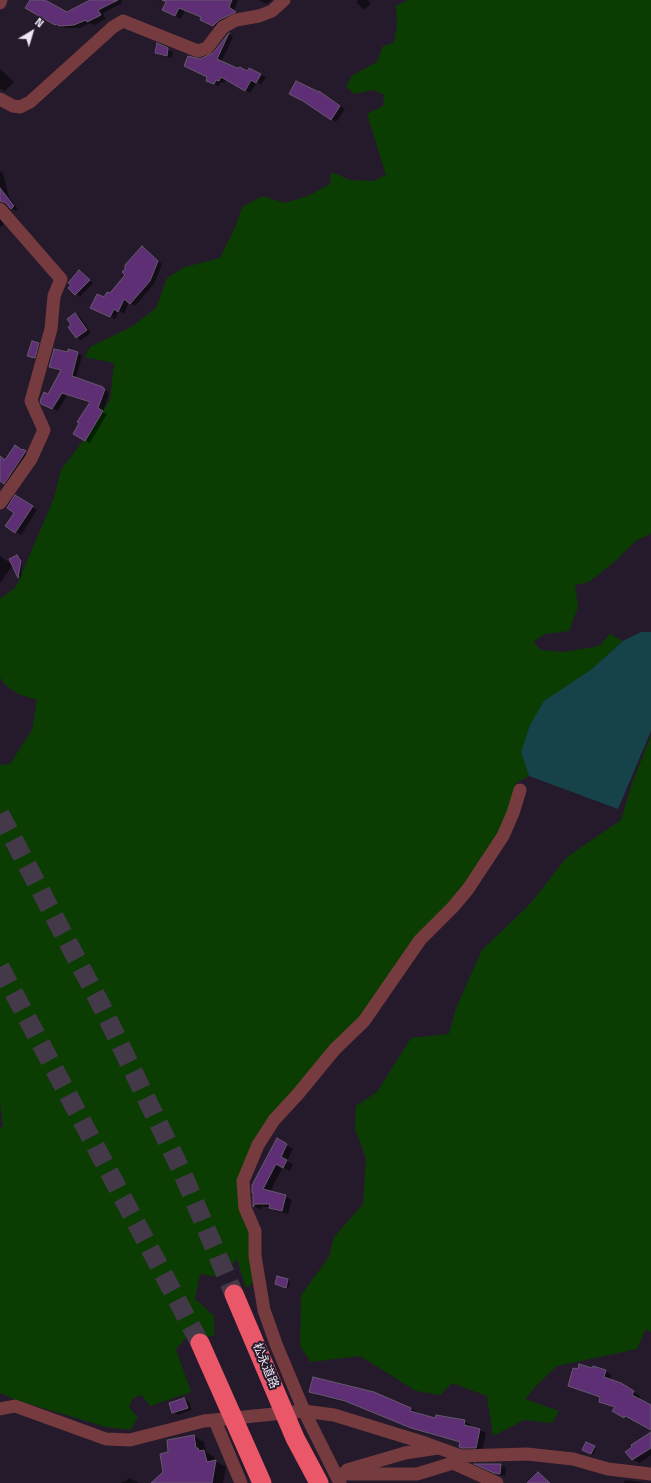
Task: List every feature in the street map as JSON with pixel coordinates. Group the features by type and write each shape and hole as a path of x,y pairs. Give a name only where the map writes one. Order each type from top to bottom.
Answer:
{"highway":[{"name":"松永道路","path":"234,1294 295,1438 318,1483"},
{"path":"200,1343 262,1483"}],"street":[{"path":"0,99 13,106 20,107 30,102 113,27 123,21 198,51 207,48 224,26 236,20 266,14 272,11 284,0"},
{"path":"0,209 61,279 54,296 51,329 31,401 44,430 31,459 0,503"},
{"path":"338,1479 304,1412 276,1344 264,1310 255,1256 255,1231 245,1208 243,1181 258,1145 274,1120 298,1094 335,1049 364,1021 420,940 453,907 468,889 504,836 520,790"},
{"path":"0,1409 15,1406 106,1439 130,1440 204,1421 304,1412 334,1416 425,1443 462,1456 527,1454 573,1459 608,1469 651,1474"},
{"path":"215,1420 241,1483"},
{"path":"338,1479 405,1453 438,1448"},
{"path":"318,1483 338,1479 417,1474 453,1463 497,1483"}],"green space":[{"path":"408,0 651,0 651,533 637,540 612,564 589,582 575,585 578,607 569,631 545,634 533,642 541,650 564,652 599,646 610,634 623,641 592,669 521,752 529,776 516,783 505,819 487,853 465,887 368,1009 297,1092 239,1189 242,1218 248,1230 253,1283 246,1288 237,1259 218,1277 200,1274 195,1299 214,1316 214,1336 187,1337 176,1349 191,1392 150,1406 142,1395 133,1398 129,1407 138,1418 130,1430 106,1427 16,1400 0,1393 0,1127 3,1127 0,1102 0,765 10,764 32,730 37,700 18,694 4,684 0,677 0,599 16,587 54,498 61,470 86,437 110,400 114,363 85,357 90,347 133,326 156,308 167,278 185,267 220,258 236,225 242,207 262,196 285,203 308,196 330,184 331,172 350,180 373,181 386,175 367,114 383,106 384,95 374,90 354,94 346,86 353,75 377,62 383,46 394,43 397,25 396,6"},
{"path":"651,736 651,1332 646,1329 637,1349 557,1366 525,1399 559,1411 552,1423 524,1420 493,1436 487,1396 452,1383 440,1395 416,1391 360,1356 311,1362 300,1346 301,1295 329,1257 334,1237 363,1204 366,1158 355,1129 356,1106 377,1092 411,1038 449,1034 456,1008 482,950 530,904 567,857 621,820 632,783"}],"shaded area":[{"path":"641,632 651,632 651,731 618,809 529,776 521,752 530,725 544,701 592,669 623,641"}],"building":[{"path":"30,0 45,0 67,12 90,0 118,0 98,10 101,15 87,22 86,20 74,25 59,26 25,8"},
{"path":"162,0 232,0 229,7 236,12 219,20 213,26 200,20 201,17 179,8 175,16 162,10 166,2"},
{"path":"229,33 217,59 237,68 240,67 247,71 249,68 261,74 256,83 251,80 245,91 221,77 219,81 216,80 214,84 206,81 207,77 184,66 188,56 200,59 213,53"},
{"path":"157,43 168,48 167,56 155,53"},
{"path":"296,81 319,91 340,106 331,120 303,101 289,94"},
{"path":"0,188 14,206 11,209 6,203 0,201"},
{"path":"142,246 158,261 150,281 130,304 124,299 118,312 114,309 110,317 90,308 97,294 104,297 107,292 110,293 125,275 122,272 125,269 125,265"},
{"path":"79,270 90,280 75,295 68,288 71,285 68,283"},
{"path":"75,313 87,330 76,338 68,327 71,325 67,319"},
{"path":"32,341 39,343 35,358 27,356"},
{"path":"54,349 68,352 68,349 78,352 72,376 105,389 98,408 103,411 85,441 73,434 79,423 77,422 90,402 62,393 52,409 41,404 40,401 44,392 48,394 61,370 49,367"},
{"path":"15,445 26,451 4,484 0,481 0,456 5,460"},
{"path":"15,495 33,506 15,533 5,526 14,513 7,508"},
{"path":"17,555 21,561 18,578 9,559"},
{"path":"277,1138 287,1144 281,1157 287,1160 283,1168 276,1164 263,1189 286,1195 282,1211 269,1208 270,1204 255,1204 253,1207 252,1193 252,1185"},
{"path":"277,1276 288,1279 286,1288 275,1284"},
{"path":"579,1364 606,1370 604,1377 621,1383 634,1391 632,1395 651,1405 651,1430 612,1411 615,1407 599,1402 600,1397 568,1386 573,1368 578,1369"},
{"path":"313,1377 374,1392 411,1408 410,1411 435,1418 436,1415 465,1420 464,1425 480,1429 476,1448 459,1447 460,1442 411,1428 345,1401 309,1392"},
{"path":"184,1398 188,1408 172,1413 169,1403"},
{"path":"651,1432 651,1448 632,1460 625,1452 632,1447 631,1445"},
{"path":"194,1435 196,1448 198,1448 199,1451 204,1450 207,1462 216,1460 212,1483 151,1483 163,1472 160,1454 168,1452 167,1440"},
{"path":"586,1442 595,1446 591,1454 582,1450"},
{"path":"474,1464 501,1464 500,1474 494,1473"},
{"path":"538,1472 550,1483 527,1483"}],"tunnel":[{"path":"0,814 101,1005 182,1172 234,1294"},
{"path":"0,967 200,1343"}]}
